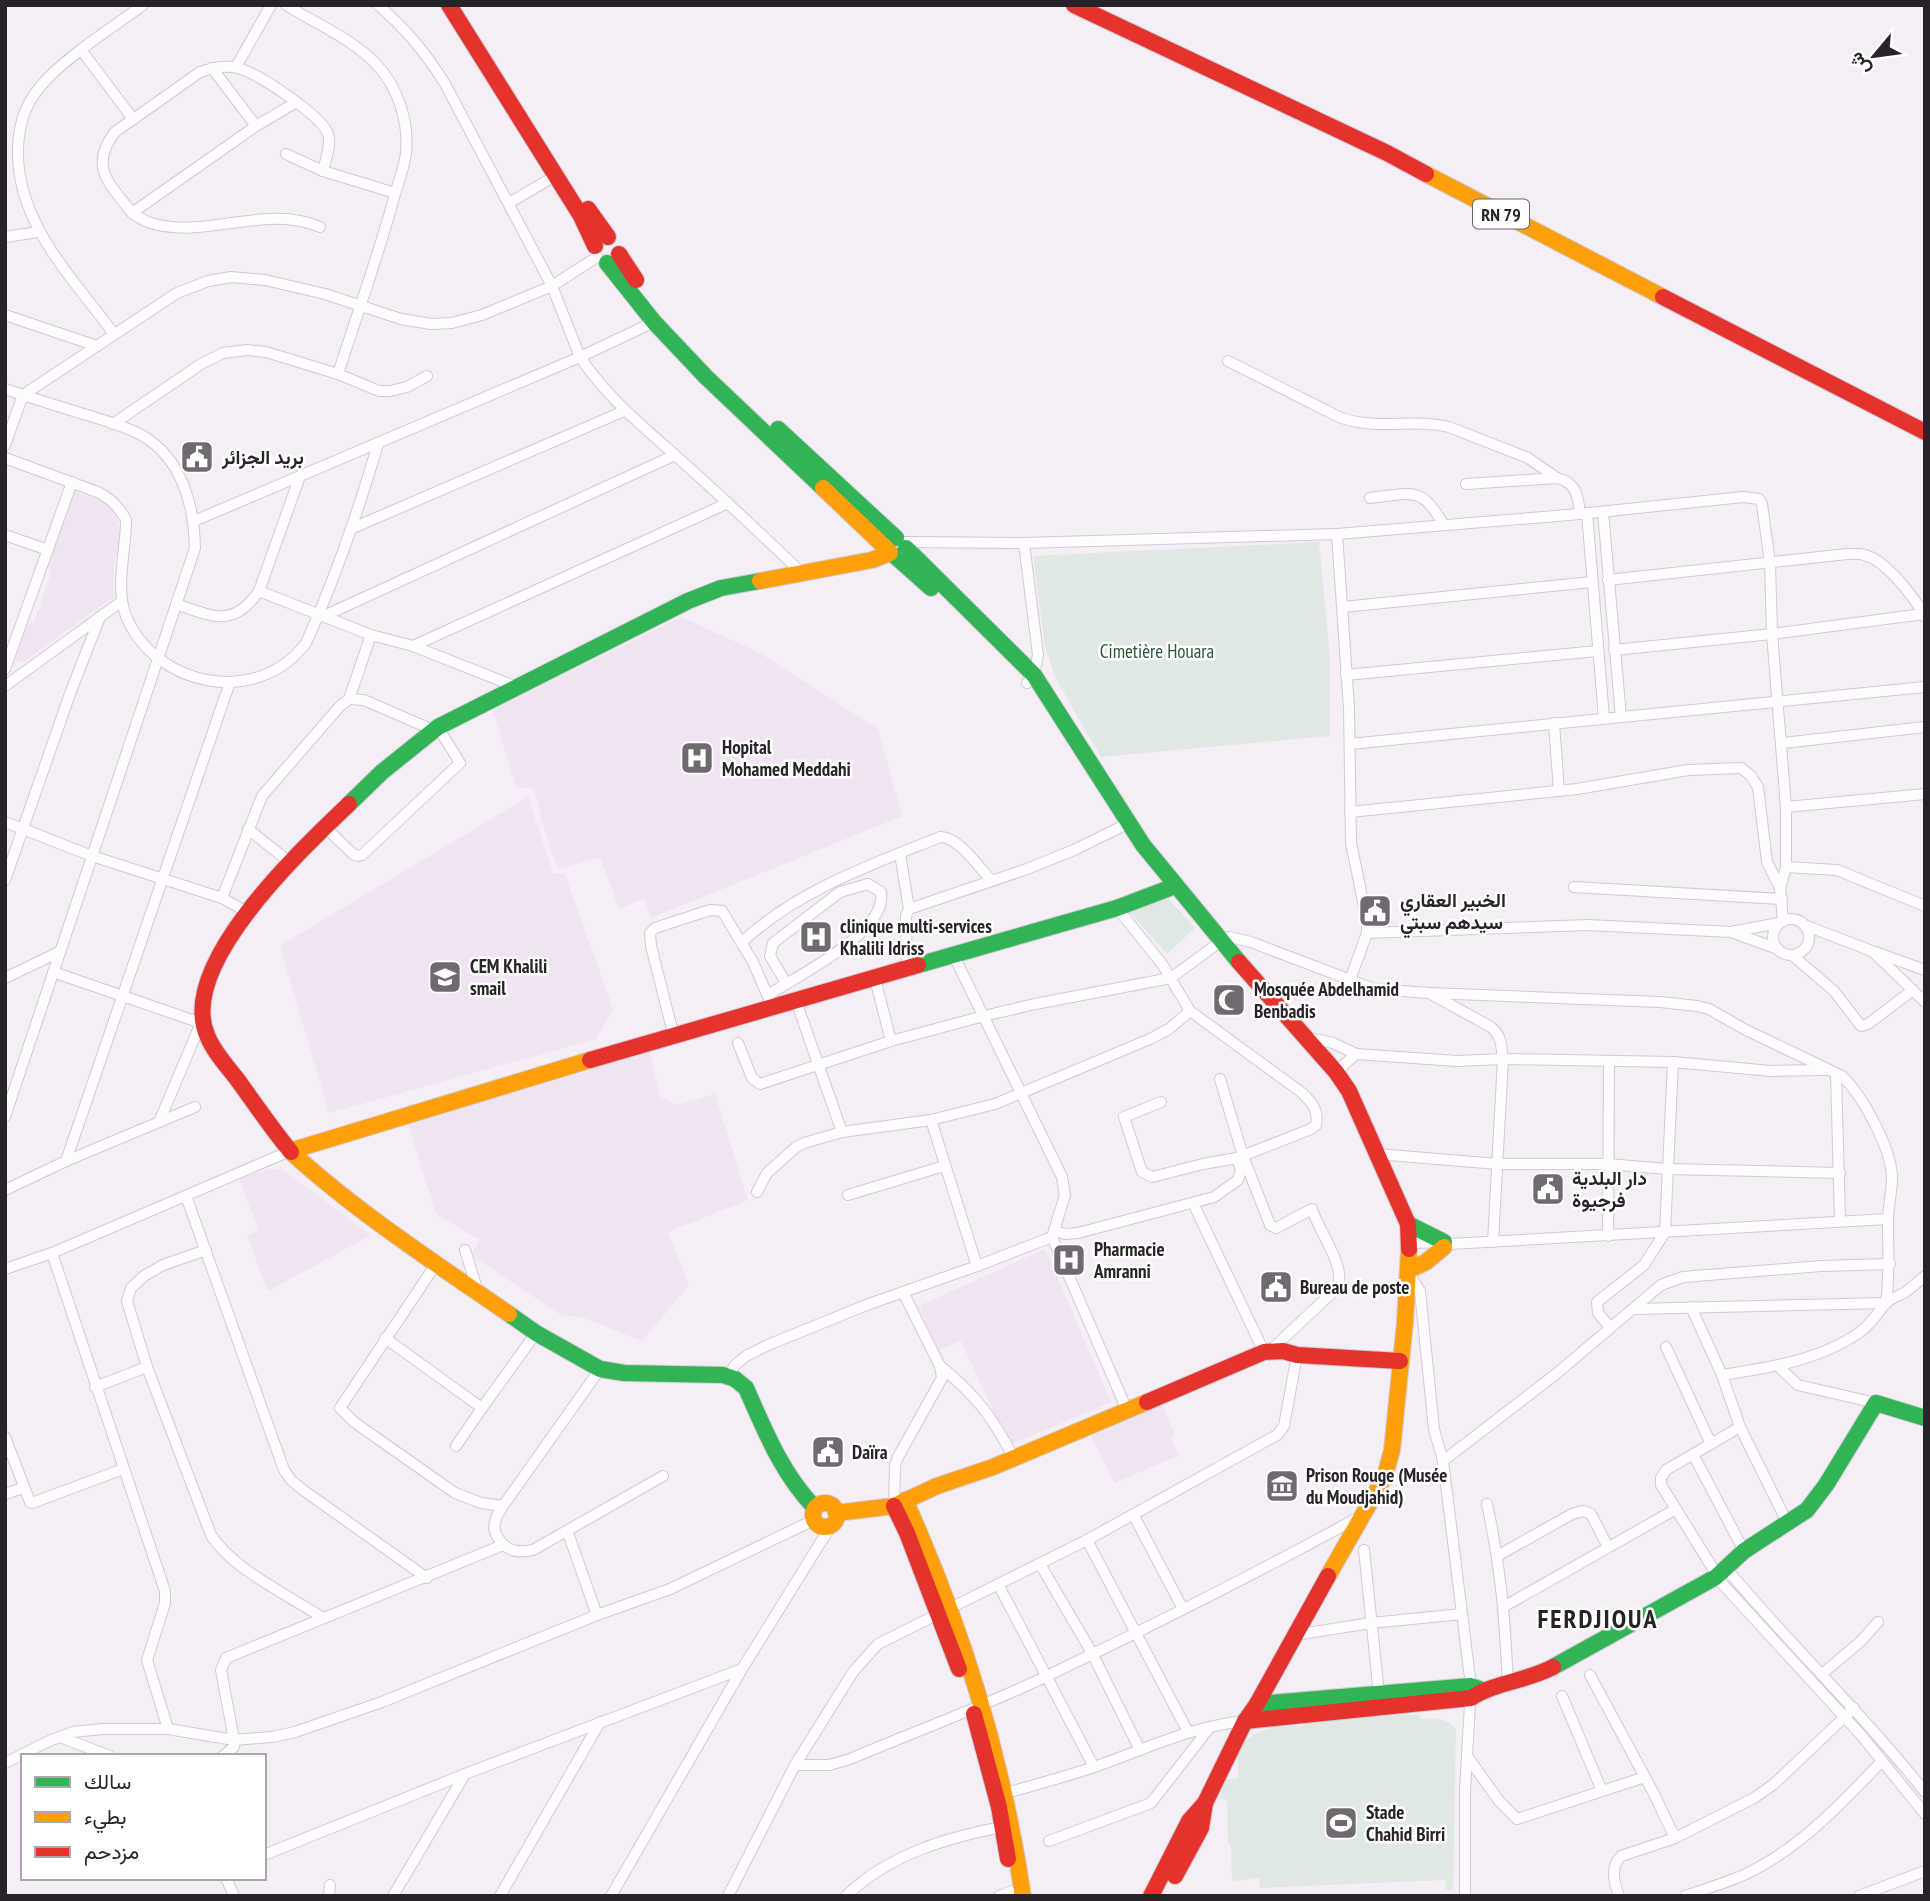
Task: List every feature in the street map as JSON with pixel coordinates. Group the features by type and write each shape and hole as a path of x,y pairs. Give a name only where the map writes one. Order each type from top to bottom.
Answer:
{"main road":[{"path":"449,5 555,176 654,322 706,377 897,548"},
{"path":"462,5 578,193 605,251 712,368 897,548 932,588 1031,679 1048,699 1129,823 1175,886 1336,1072 1349,1091 1408,1224 1409,1261 1390,1464 1365,1514 1245,1721 1205,1803 1189,1821 1151,1896"},
{"name":"RN 79","path":"1073,5 1387,153 1925,432"},
{"path":"897,548 872,560 721,587 435,728 382,772 325,827 247,912 229,937 208,981 202,1002 202,1021 215,1049 290,1152 436,1264 536,1333 600,1369 624,1373 729,1376 746,1388 792,1481 814,1514 826,1503 833,1507 834,1519 900,1503 1267,1351 1283,1350 1297,1355 1400,1361"},
{"path":"290,1152 578,1063 674,1037 770,1001 796,1001 875,979 1117,908 1175,886"},
{"path":"1408,1224 1446,1244 1426,1262 1409,1261"},
{"path":"1245,1721 1475,1691 1540,1675 1718,1571 1813,1504 1876,1403 1925,1418"},
{"path":"900,1503 935,1565 945,1612 977,1707 1002,1795 1008,1827 1011,1895"},
{"path":"1257,1704 1379,1693 1475,1691"},
{"path":"1164,1896 1201,1828 1205,1803"}],"street":[{"path":"114,334 38,232 23,198 18,169 20,122 32,98 49,77 143,5"},
{"path":"236,67 271,5"},
{"path":"286,5 375,63 391,83 402,109 405,125 405,153 395,193 338,374"},
{"path":"378,5 406,29 444,82 552,286 580,357 624,411 802,573"},
{"path":"82,51 133,119"},
{"path":"320,228 286,218 170,227 149,223 132,213 108,181 103,172 102,156 105,145 115,132 201,72 212,68 236,67 268,83 322,122 330,138 323,171"},
{"path":"212,68 256,126"},
{"path":"132,213 256,126 295,103"},
{"path":"286,154 323,171 395,193"},
{"path":"509,203 555,176"},
{"path":"5,237 38,232"},
{"path":"5,445 23,395 177,293 208,281 231,277 265,280 361,304 401,319 430,324 452,323 482,315 552,286 605,251"},
{"path":"5,315 97,346"},
{"path":"194,521 580,357 654,322"},
{"path":"113,424 201,364 223,353 247,350 265,352 338,374 379,391 407,387 427,376"},
{"path":"1228,361 1357,424 1436,424 1449,427 1528,458 1574,486 1583,514 1592,582 1604,718"},
{"path":"5,389 113,424 143,436 162,451 176,467 187,492 194,521 195,548 5,1116"},
{"path":"353,528 624,411"},
{"path":"5,458 111,499 126,520 122,601 126,616 135,632 158,658 176,672 198,680 230,682 263,675 297,656 306,643 322,614 340,555 353,528 378,444"},
{"path":"322,614 675,455"},
{"path":"176,604 224,618 237,614 249,605 259,591 300,477"},
{"path":"1466,484 1557,478"},
{"path":"5,669 72,482"},
{"path":"1370,498 1412,494 1421,496 1434,508 1443,524"},
{"path":"897,548 1337,534 1583,514 1743,497 1759,499 1762,504 1769,563 1786,807 1786,867 1781,893 1781,922 1773,936 1778,950"},
{"path":"413,646 728,503"},
{"path":"1603,512 1621,717"},
{"path":"5,534 48,550"},
{"path":"1337,534 1350,744 1350,842 1366,908 1367,933 1350,981"},
{"path":"1024,544 1038,655 1031,679"},
{"path":"1608,579 1864,555 1885,567 1906,590 1924,616 1615,650"},
{"path":"1343,607 1592,582"},
{"path":"259,591 371,635 413,646 519,688"},
{"path":"5,685 122,601"},
{"path":"5,880 100,617"},
{"path":"222,898 261,796 348,699 371,635"},
{"path":"1346,675 1597,652"},
{"path":"66,1161 230,682"},
{"path":"1350,744 1925,687"},
{"path":"325,827 353,854 362,855 458,768 460,760 435,728 363,700 348,699"},
{"path":"1554,723 1559,791"},
{"path":"1783,743 1925,727"},
{"path":"1350,813 1559,791 1688,770 1741,768 1753,778 1758,787 1765,855 1781,893"},
{"path":"1786,807 1925,794"},
{"path":"5,822 92,856 222,898 247,912"},
{"path":"909,909 1074,850 1129,823"},
{"path":"248,829 292,864"},
{"path":"741,942 759,926 799,899 940,837 949,837 992,881"},
{"path":"900,854 909,909 906,916 907,969"},
{"path":"1786,867 1837,870 1925,906"},
{"path":"674,1037 651,946 652,930 715,909 722,911 741,942 770,1001 786,984 859,934 880,907 881,892 868,884 840,892 774,943 770,956 786,984"},
{"path":"1574,887 1781,893"},
{"path":"1117,908 1162,964 1190,1011 1301,1092 1316,1109 1316,1125 1240,1157 1152,1177 1146,1175 1140,1166 1124,1117 1161,1102"},
{"path":"1367,933 1588,925 1731,932 1792,919 1925,970"},
{"path":"1804,925 1809,934 1805,948"},
{"path":"1731,932 1792,955 1834,990 1861,1026 1868,1024 1913,990"},
{"path":"1792,955 1830,934"},
{"path":"738,1043 752,1078 760,1084 891,1041 984,1016 1171,978 1229,937 1251,942 1374,989 1660,1002 1709,1009 1832,1072 1852,1086 1890,1163 1892,1180 1888,1219 1890,1264 1886,1303 1881,1312 1859,1332 1821,1351 1778,1366 1722,1375"},
{"path":"1871,951 1925,1002"},
{"path":"5,978 59,952"},
{"path":"953,954 1065,1187 1053,1234 1127,1410"},
{"path":"53,972 202,1021 159,1122"},
{"path":"875,979 891,1041"},
{"path":"1429,993 1498,1032 1503,1059 1493,1242"},
{"path":"796,1001 842,1132"},
{"path":"757,1192 767,1174 796,1147 842,1132 931,1120 974,1110 1150,1039 1169,1029 1190,1011"},
{"path":"1306,1037 1356,1054 1457,1061 1503,1059 1673,1062 1771,1071 1832,1072"},
{"path":"1336,1072 1356,1054"},
{"path":"1608,1236 1609,1062"},
{"path":"1609,1326 1598,1313 1597,1302 1644,1265 1665,1232 1673,1062"},
{"path":"1832,1072 1840,1173 1840,1222"},
{"path":"1193,1203 1267,1351 1337,1288 1340,1281 1335,1259 1312,1209 1276,1228 1270,1226 1240,1157 1220,1079"},
{"path":"5,1190 66,1161 195,1107"},
{"path":"931,1120 976,1266"},
{"path":"5,1269 52,1253 290,1152"},
{"path":"1377,1154 1497,1164 1608,1164 1667,1169 1840,1173"},
{"path":"729,1376 734,1366 746,1356 768,1345 1053,1234 1078,1233 1214,1197 1238,1180 1241,1170 1240,1157"},
{"path":"848,1195 944,1166"},
{"path":"186,1196 284,1470 303,1490 427,1578"},
{"path":"1465,1896 1466,1756 1475,1691 1462,1614 1443,1461 1434,1429 1420,1291 1409,1261 1446,1244 1888,1219"},
{"path":"206,1250 163,1265 144,1276 131,1288 127,1300 147,1367 211,1535 217,1544 238,1564 323,1618"},
{"path":"465,1250 478,1292"},
{"path":"52,1253 165,1591 165,1603 147,1660 168,1729"},
{"path":"436,1264 340,1408 343,1413 455,1493 481,1503 503,1506"},
{"path":"1443,1461 1556,1374 1609,1326 1634,1309 1661,1285 1683,1277 1821,1266 1890,1264"},
{"path":"1634,1309 1886,1303 1925,1276"},
{"path":"900,1503 894,1481 898,1457 941,1382 942,1375 903,1292"},
{"path":"1691,1307 1722,1375 1740,1427 1787,1522"},
{"path":"456,1446 536,1333"},
{"path":"385,1338 482,1408"},
{"path":"1666,1347 1711,1444"},
{"path":"727,1896 795,1765 862,1660 878,1644 1134,1516 1277,1435 1284,1426 1297,1355"},
{"path":"940,1366 972,1392 985,1408 1014,1458"},
{"path":"1778,1366 1798,1384 1876,1403"},
{"path":"95,1387 147,1367"},
{"path":"600,1369 503,1506 494,1525 503,1545 520,1552 533,1550 568,1533 663,1476"},
{"path":"1740,1427 1666,1469 1661,1485 1718,1571 1925,1814"},
{"path":"5,1437 23,1488 32,1503 123,1469"},
{"path":"1694,1455 1744,1551"},
{"path":"5,1494 23,1488"},
{"path":"1487,1504 1499,1555 1505,1606 1508,1685"},
{"path":"1505,1606 1676,1509"},
{"path":"1499,1555 1572,1514 1583,1511 1591,1514 1608,1547"},
{"path":"23,1754 73,1732 103,1729 168,1729 234,1740 272,1737 308,1727 382,1702 597,1615 670,1589 814,1514"},
{"path":"795,1765 830,1765 850,1759 977,1707 1137,1632 1365,1514"},
{"path":"1134,1516 1183,1609"},
{"path":"611,1896 742,1669 834,1519"},
{"path":"568,1533 597,1615"},
{"path":"1087,1540 1188,1732"},
{"path":"225,1754 234,1747 234,1740 223,1685 223,1661 237,1652 427,1578 503,1545"},
{"path":"1364,1550 1379,1693"},
{"path":"1040,1564 1091,1653 1140,1750"},
{"path":"1718,1571 1757,1605 1854,1708 1925,1793"},
{"path":"998,1584 1094,1767"},
{"path":"1294,1635 1371,1623 1462,1614"},
{"path":"1822,1674 1860,1642 1878,1622"},
{"path":"266,1854 465,1774 742,1669"},
{"path":"1590,1675 1675,1838"},
{"path":"1562,1696 1602,1791"},
{"path":"1224,1723 1257,1704"},
{"path":"1619,1896 1614,1883 1617,1860 1625,1854 1675,1838 1754,1798 1774,1784 1854,1708"},
{"path":"1002,1795 1094,1767 1188,1732 1245,1721"},
{"path":"500,1896 600,1722"},
{"path":"1049,1841 1151,1803 1210,1727"},
{"path":"60,1737 105,1754"},
{"path":"5,1762 21,1755"},
{"path":"1466,1756 1499,1801 1517,1819 1645,1777"},
{"path":"1685,1896 1746,1873 1798,1841 1836,1809 1882,1761"},
{"path":"393,1896 465,1774"},
{"path":"846,1896 876,1873 929,1846 952,1837 1008,1827"},
{"path":"1859,1896 1925,1871"},
{"path":"227,1880 234,1896"}],"shaded area":[{"path":"74,492 103,501 117,518 121,539 114,564 113,597 23,662 15,660 28,624 34,622 51,574 48,566"},
{"name":"Hopital Mohamed Meddahi","path":"681,617 758,652 878,729 902,816 651,918 644,898 619,909 600,857 558,869 534,789 516,787 493,710"},
{"name":"CEM Khalili smail","path":"528,797 553,873 565,874 613,1009 596,1039 329,1113 280,946"},
{"path":"650,1052 660,1097 677,1105 715,1094 748,1200 668,1232 689,1285 642,1341 584,1318 561,1315 471,1255 480,1240 436,1214 408,1124"},
{"path":"270,1169 282,1169 371,1235 268,1291 247,1236 258,1229 239,1179"},
{"path":"1045,1249 1111,1402 1009,1445 961,1341 938,1350 919,1306"},
{"path":"1162,1405 1175,1435 1171,1438 1179,1455 1115,1483 1091,1436"}],"green space":[{"name":"Cimetière Houara","path":"1319,542 1330,656 1330,736 1101,757 1055,677 1045,647 1033,556"},
{"path":"1162,892 1195,928 1167,954 1125,907"},
{"name":"Stade Chahid Birri","path":"1420,1714 1421,1719 1445,1721 1456,1730 1453,1889 1446,1890 1445,1880 1260,1888 1259,1878 1232,1881 1227,1801 1219,1798 1225,1779 1238,1778 1239,1753 1245,1742 1267,1729 1302,1726 1302,1721"}],"traffic: fast":[{"path":"607,263 654,322 706,377 823,488"},
{"path":"778,429 896,538"},
{"path":"906,548 1034,675 1143,845 1239,962"},
{"path":"895,556 931,588"},
{"path":"349,804 382,772 438,727 688,601 721,588 760,581"},
{"path":"918,965 1117,908 1175,886"},
{"path":"1408,1224 1444,1242"},
{"path":"509,1314 536,1333 600,1369 624,1373 723,1375 735,1379 746,1388 767,1436 784,1466 815,1508"},
{"path":"1553,1667 1716,1577 1744,1551 1807,1510 1826,1485 1876,1403 1925,1418"},
{"path":"1257,1704 1471,1686 1482,1690"}],"traffic: slow":[{"path":"1426,174 1663,297"},
{"path":"823,488 889,551"},
{"path":"760,581 872,560 890,553"},
{"path":"290,1151 590,1060"},
{"path":"291,1152 370,1217 509,1314"},
{"path":"1409,1270 1426,1262 1444,1247"},
{"path":"1328,1576 1385,1476 1392,1450 1405,1322 1409,1249"},
{"path":"836,1513 894,1506 937,1486 993,1467 1147,1402"},
{"path":"905,1500 945,1597 978,1694 1004,1793 1023,1896"},
{"path":"825,1503 836,1510 837,1515 830,1526 825,1527 814,1520 813,1515 820,1504 825,1503"}],"traffic: jam":[{"path":"449,5 581,216 595,246"},
{"path":"1074,5 1426,174"},
{"path":"588,209 608,237"},
{"path":"619,254 636,280"},
{"path":"1663,297 1925,432"},
{"path":"291,1152 213,1047 207,1035 203,1007 210,976 226,943 249,910 303,849 349,804"},
{"path":"1239,962 1336,1072 1349,1091 1408,1224 1409,1249"},
{"path":"590,1060 918,965"},
{"path":"1147,1402 1264,1352 1283,1351 1297,1355 1400,1361"},
{"path":"894,1506 959,1669"},
{"path":"1151,1896 1189,1821 1205,1803 1245,1721 1328,1576"},
{"path":"1245,1721 1471,1698 1491,1688 1533,1676 1553,1667"},
{"path":"974,1714 999,1807 1008,1859"},
{"path":"1175,1876 1201,1828 1205,1803"}],"place":[{"name":"بريد الجزائر","path":"197,457"},
{"name":"Hopital Mohamed Meddahi","path":"697,758"},
{"name":"الخبير العقاري سيدهم سبتي","path":"1375,911"},
{"name":"clinique multi-services Khalili Idriss","path":"816,937"},
{"name":"CEM Khalili smail","path":"445,977"},
{"name":"Mosquée Abdelhamid Benbadis","path":"1229,1000"},
{"name":"دار البلدية فرجيوة","path":"1548,1189"},
{"name":"Pharmacie Amranni","path":"1069,1260"},
{"name":"Bureau de poste","path":"1276,1287"},
{"name":"Daïra","path":"828,1452"},
{"name":"Prison Rouge (Musée du Moudjahid)","path":"1282,1486"},
{"name":"Stade Chahid Birri","path":"1341,1823"}],"district":[{"name":"FERDJIOUA","path":"1598,1618"}]}
